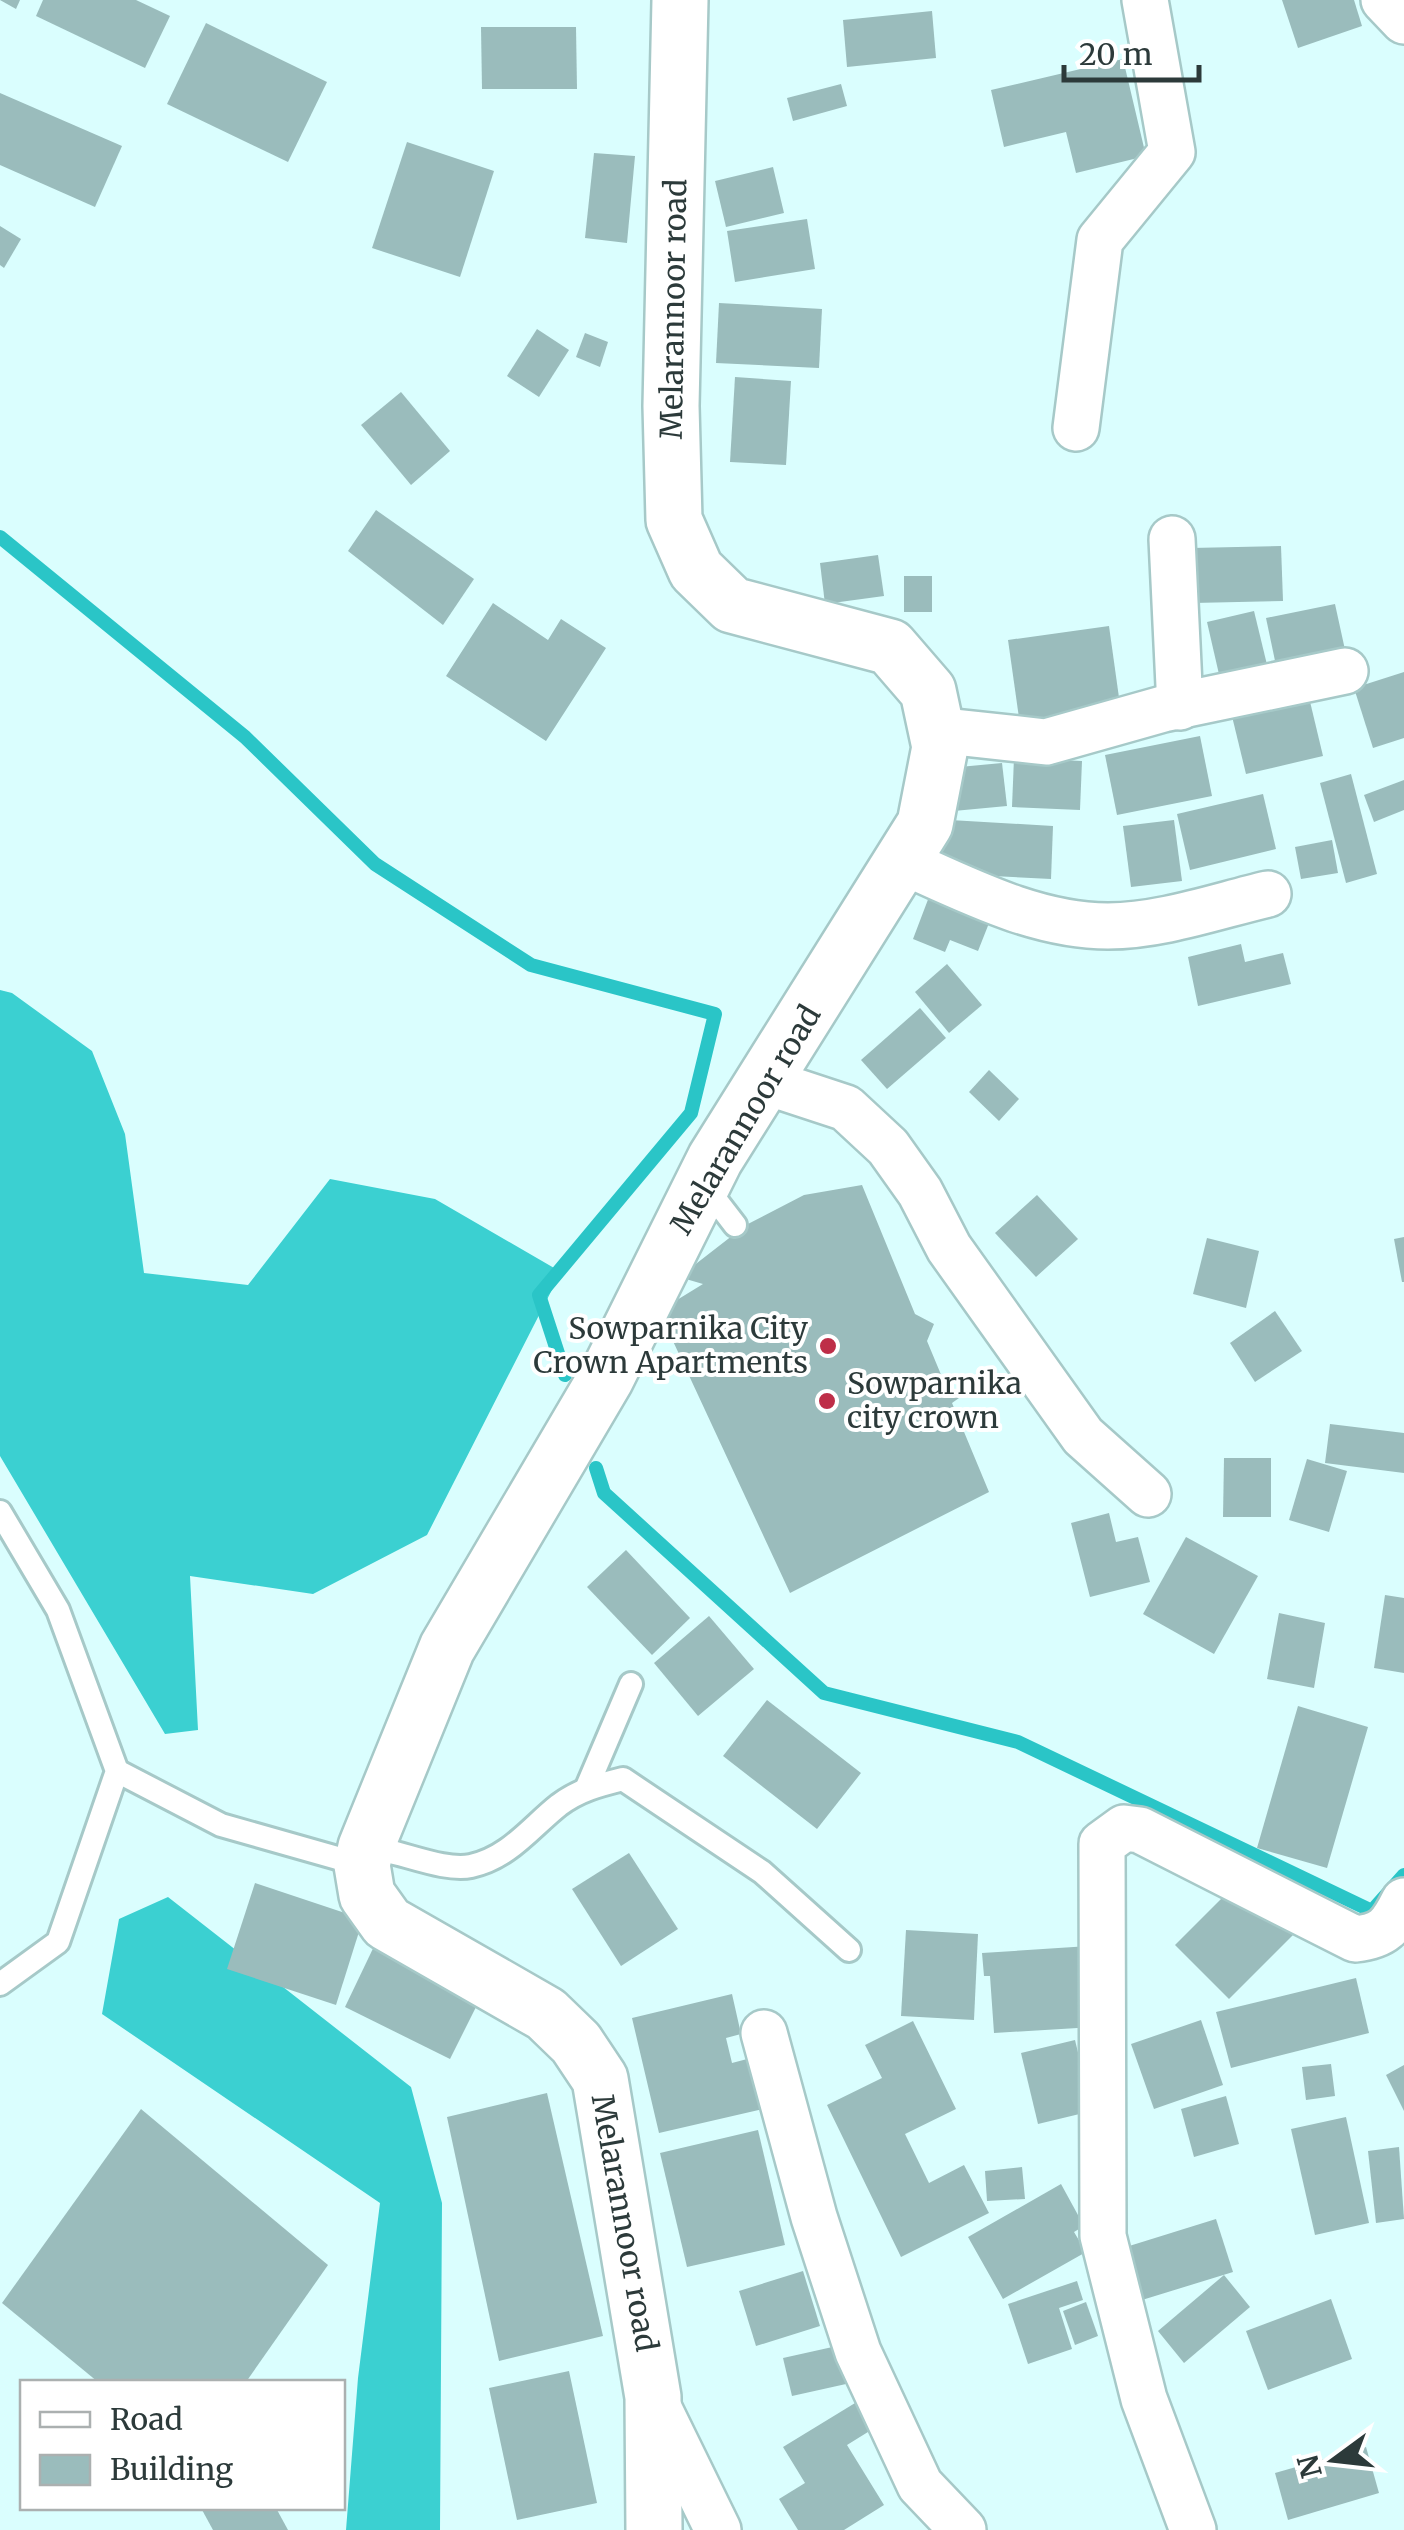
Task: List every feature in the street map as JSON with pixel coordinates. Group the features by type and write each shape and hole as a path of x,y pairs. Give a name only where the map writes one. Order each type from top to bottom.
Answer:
{"street":[{"name":"Melarannoor road","path":"654,2530 653,2397 630,2239 600,2079 576,2042 546,2014 386,1923 367,1895 364,1856 447,1648 606,1378 719,1204 764,1082 925,824 940,747 928,690 890,647 732,605 696,570 674,520 672,406 680,0"},
{"path":"1076,428 1100,240 1172,152 1145,0"},
{"path":"1384,0 1404,21"},
{"path":"1172,539 1180,706"},
{"path":"936,730 1046,742 1180,706 1345,671"},
{"path":"902,861 1002,903 1059,921 1110,926 1160,920 1268,894"},
{"path":"764,1082 846,1108 888,1147 920,1192 949,1248 1084,1436 1148,1494"},
{"path":"1192,2530 1144,2399 1103,2236 1102,1844 1124,1828 1140,1830 1355,1938 1377,1936 1391,1927 1404,1901"},
{"path":"764,2032 814,2217 858,2352 920,2485 963,2530"},
{"path":"653,2397 718,2530"}],"lane":[{"path":"0,1512 58,1610 116,1772 58,1942 0,1984"},
{"path":"588,1787 631,1684"},
{"path":"116,1772 220,1824 364,1856 398,1850 434,1864 469,1867 498,1856 588,1787 623,1779 762,1872 849,1950"}],"shaded area":[{"path":"0,990 12,993 92,1051 125,1134 144,1273 248,1285 330,1179 435,1199 561,1272 427,1535 313,1594 190,1576 198,1730 165,1734 0,1456"},
{"path":"168,1897 411,2087 442,2203 440,2530 346,2530 358,2378 380,2203 102,2014 119,1919"}],"building":[{"path":"0,0 20,0 16,9"},
{"path":"43,0 136,0 170,16 145,68 36,16"},
{"path":"1282,0 1354,0 1362,26 1298,48"},
{"path":"932,11 936,58 847,67 843,20"},
{"path":"206,23 327,82 288,162 167,104"},
{"path":"481,27 576,27 577,89 482,89"},
{"path":"1123,59 1146,156 1076,173 1066,132 1004,147 991,90"},
{"path":"841,84 847,106 793,121 787,98"},
{"path":"0,93 122,146 95,207 0,165"},
{"path":"407,142 494,171 460,277 372,248"},
{"path":"594,153 635,156 627,243 585,238"},
{"path":"773,167 784,213 726,227 715,181"},
{"path":"807,219 815,269 735,282 727,231"},
{"path":"0,226 21,239 4,268 0,265"},
{"path":"719,303 822,309 819,368 716,363"},
{"path":"537,329 569,350 539,397 507,376"},
{"path":"585,333 608,342 600,367 576,357"},
{"path":"735,377 791,381 786,465 730,462"},
{"path":"401,392 450,451 411,485 361,425"},
{"path":"376,510 474,579 443,625 348,551"},
{"path":"1281,546 1283,601 1193,603 1191,548"},
{"path":"878,555 884,596 825,604 820,563"},
{"path":"904,576 932,576 932,612 904,612"},
{"path":"493,603 548,640 561,619 606,648 546,741 446,676"},
{"path":"1335,604 1347,659 1278,675 1266,618"},
{"path":"1254,611 1269,673 1221,683 1207,622"},
{"path":"1109,626 1121,712 1020,725 1008,640"},
{"path":"1404,672 1404,738 1373,748 1354,688"},
{"path":"1307,689 1323,756 1246,774 1230,708"},
{"path":"1200,736 1212,796 1117,815 1105,755"},
{"path":"1014,758 1082,761 1080,810 1012,807"},
{"path":"1002,763 1007,806 943,812 938,769"},
{"path":"1351,774 1377,874 1346,883 1320,783"},
{"path":"1404,780 1404,810 1374,822 1364,795"},
{"path":"1263,794 1276,849 1190,870 1177,814"},
{"path":"933,819 1053,826 1051,879 930,873"},
{"path":"1174,820 1182,881 1131,887 1123,826"},
{"path":"1332,840 1338,873 1301,879 1295,847"},
{"path":"932,889 993,913 978,951 950,940 945,952 913,939"},
{"path":"1241,944 1245,962 1283,953 1291,984 1198,1006 1188,957"},
{"path":"947,964 982,1005 949,1033 915,992"},
{"path":"920,1008 946,1038 887,1089 861,1060"},
{"path":"989,1070 1019,1099 999,1121 969,1092"},
{"name":"Sowparnika city crown","path":"862,1185 915,1314 934,1324 927,1341 947,1389 959,1398 952,1403 989,1492 790,1593 659,1311 703,1284 679,1277 746,1225 804,1195"},
{"path":"1037,1195 1078,1239 1036,1277 995,1233"},
{"path":"1404,1237 1404,1282 1402,1282 1394,1239"},
{"path":"1207,1238 1259,1251 1246,1308 1193,1294"},
{"path":"1275,1311 1302,1351 1255,1382 1230,1343"},
{"path":"1330,1424 1404,1433 1404,1473 1325,1463"},
{"path":"1224,1458 1271,1458 1271,1517 1223,1517"},
{"path":"1307,1459 1347,1471 1329,1532 1289,1520"},
{"path":"1109,1513 1116,1542 1138,1537 1150,1582 1090,1597 1071,1523"},
{"path":"1186,1537 1258,1576 1214,1654 1143,1614"},
{"path":"626,1550 690,1618 652,1655 587,1587"},
{"path":"1385,1595 1404,1598 1404,1673 1374,1668"},
{"path":"1279,1613 1325,1623 1314,1688 1267,1679"},
{"path":"709,1616 754,1669 698,1716 654,1663"},
{"path":"767,1700 861,1773 817,1829 723,1756"},
{"path":"1298,1706 1368,1727 1327,1868 1257,1848"},
{"path":"629,1853 678,1929 621,1966 572,1889"},
{"path":"255,1883 363,1919 336,2005 227,1969"},
{"path":"1233,1887 1297,1931 1229,1999 1175,1945"},
{"path":"906,1930 978,1934 974,2020 901,2016"},
{"path":"379,1936 485,1989 450,2059 345,2007"},
{"path":"1089,1946 1094,2027 994,2033 990,1976 984,1976 982,1953"},
{"path":"1356,1978 1369,2033 1231,2068 1216,2012"},
{"path":"732,1994 741,2034 726,2038 732,2063 751,2058 763,2109 659,2133 632,2018"},
{"path":"1201,2020 1223,2085 1154,2109 1131,2044"},
{"path":"913,2021 956,2109 905,2134 929,2183 964,2165 989,2213 901,2257 827,2105 882,2078 865,2045"},
{"path":"1075,2040 1092,2111 1038,2124 1021,2053"},
{"path":"1331,2064 1335,2096 1306,2100 1302,2067"},
{"path":"1404,2065 1404,2111 1386,2075"},
{"path":"547,2093 603,2336 499,2361 447,2117"},
{"path":"1226,2096 1239,2144 1194,2157 1181,2109"},
{"path":"141,2109 328,2265 247,2380 96,2380 2,2303"},
{"path":"1346,2117 1369,2223 1315,2235 1291,2129"},
{"path":"758,2130 785,2245 687,2267 660,2153"},
{"path":"1399,2147 1404,2219 1376,2223 1368,2151"},
{"path":"1022,2167 1025,2199 987,2201 985,2171"},
{"path":"1061,2184 1084,2226 1074,2232 1086,2252 1003,2299 968,2237"},
{"path":"1216,2219 1233,2272 1142,2300 1126,2247"},
{"path":"803,2271 820,2326 756,2346 739,2291"},
{"path":"1224,2275 1250,2307 1184,2363 1158,2331"},
{"path":"1077,2281 1083,2300 1059,2308 1072,2349 1028,2364 1008,2304"},
{"path":"1331,2299 1352,2359 1268,2390 1246,2331"},
{"path":"1086,2302 1098,2336 1075,2345 1063,2311"},
{"path":"837,2346 846,2384 792,2396 783,2358"},
{"path":"569,2371 597,2503 517,2520 489,2388"},
{"path":"860,2400 876,2427 847,2445 884,2505 844,2530 798,2530 779,2499 805,2483 783,2447"},
{"path":"1366,2447 1379,2493 1288,2520 1275,2473"},
{"path":"202,2510 277,2510 288,2530 213,2530"}],"waterway":[{"path":"0,537 245,737 375,864 531,965 715,1014 691,1113 539,1295 565,1375"},
{"path":"596,1468 604,1493 824,1693 1018,1742 1372,1911 1404,1875"}],"place":[{"name":"Sowparnika City Crown Apartments","path":"828,1346"},
{"name":"Sowparnika city crown","path":"827,1401"}]}
